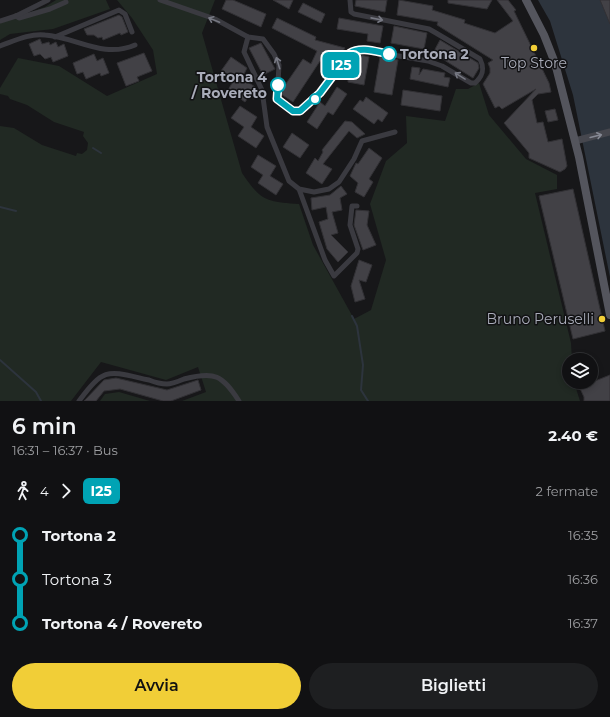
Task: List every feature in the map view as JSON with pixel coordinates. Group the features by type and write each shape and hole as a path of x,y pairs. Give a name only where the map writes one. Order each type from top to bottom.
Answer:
{"main road":[{"path":"526,0 544,35 555,63 568,121 573,152 584,183"},
{"path":"568,121 578,140 584,183 610,315"},
{"path":"578,140 610,132"}],"street":[{"path":"0,21 16,16 48,0"},
{"path":"160,0 215,19 248,37 263,39 274,54 279,65 280,72 277,99 295,112 304,110 350,53 358,49 428,61 442,66 471,83 475,83 483,74 483,65 480,59 429,29 354,14 351,12 350,0"},
{"path":"16,16 19,18 50,9 66,2"},
{"path":"55,37 120,10 125,14 132,32"},
{"path":"0,46 36,35 55,37 112,50 125,49 135,45"},
{"path":"248,37 244,52 262,90 266,127 289,181 298,188 314,192 329,189 339,182 354,159 362,141 395,132"},
{"path":"298,188 324,260 334,276 357,252 358,249 350,225 352,206 357,206"},
{"path":"78,401 94,380 102,376 120,374 166,384 200,375 213,375 227,383 239,401"}],"shaded area":[{"path":"56,0 106,0 110,9 53,29 10,34 0,40 0,23 45,7"},
{"path":"117,0 215,0 202,33 242,173 254,189 265,198 271,201 299,204 313,245 354,319 371,310 386,260 370,204 386,161 407,143 406,116 445,121 456,89 468,89 479,83 489,115 526,159 557,175 557,189 535,193 571,343 572,353 562,353 562,389 576,389 580,401 182,401 206,392 198,367 166,380 101,362 71,401 0,401 0,126 14,128 42,145 76,156 77,153 82,154 87,150 88,143 83,136 84,132 54,122 27,105 0,94 0,88 18,58 59,66 107,96 157,74 153,50 132,18"},
{"path":"538,0 600,0 610,22 610,277 573,95 550,21"},
{"path":"119,392 150,401 100,401 105,394"}],"building":[{"path":"226,0 233,0 266,14 261,27 222,9"},
{"path":"273,0 293,0 289,9"},
{"path":"356,0 387,0 385,12 355,6"},
{"path":"399,0 433,6 432,10 465,20 464,23 495,33 513,21 497,0 508,0 516,10 514,11 549,83 551,92 538,94 532,100 537,123 543,122 548,142 562,139 567,166 565,169 560,172 529,158 529,153 504,123 536,89 502,109 499,106 495,108 483,84 490,73 488,63 493,60 437,25 438,22 397,15"},
{"path":"448,0 492,0 487,9 448,3"},
{"path":"600,0 610,0 610,24"},
{"path":"303,3 325,14 321,23 298,12"},
{"path":"119,15 122,17 128,32 121,35 120,33 103,40 102,37 98,38 94,35 87,35 84,29"},
{"path":"277,18 316,37 315,40 345,48 335,63 325,63 320,61 293,102 281,94 281,91 303,59 311,64 317,51 272,28"},
{"path":"339,18 383,26 380,43 367,41 368,34 337,29"},
{"path":"394,26 427,33 424,49 391,43"},
{"path":"40,39 42,44 49,42 50,45 56,42 58,47 64,44 68,56 53,62 51,57 45,59 40,54 34,56 29,44"},
{"path":"440,40 478,63 479,68 473,78 433,53"},
{"path":"261,43 275,69 263,75 249,48"},
{"path":"144,53 152,71 137,77 139,81 126,86 117,63"},
{"path":"94,54 97,61 103,58 109,73 101,76 100,73 86,79 83,72 77,74 73,63"},
{"path":"356,54 369,57 364,85 348,82 348,79 342,78 344,67 350,68 353,56"},
{"path":"231,57 247,68 242,78 255,87 245,102 228,90 234,80 221,71"},
{"path":"380,57 398,60 392,95 374,92"},
{"path":"412,67 420,68 419,75 423,69 445,73 444,77 450,78 448,87 410,79"},
{"path":"337,87 347,94 333,115 328,112 317,129 307,122 320,102 325,106"},
{"path":"403,90 442,96 440,111 401,105"},
{"path":"366,97 388,113 382,122 378,119 374,124 353,109 360,100 363,102"},
{"path":"240,106 257,117 251,127 264,136 256,148 238,136 244,127 231,118"},
{"path":"555,109 558,120 548,122 545,111"},
{"path":"345,121 352,122 365,134 357,138 349,131 323,164 332,169 322,184 306,173 315,158 318,161 323,152 322,150"},
{"path":"292,133 309,145 300,158 283,147"},
{"path":"369,148 382,158 369,179 373,182 364,197 355,192 358,183 350,176 356,163 358,164"},
{"path":"258,155 276,166 270,176 283,184 276,195 258,183 263,175 251,167"},
{"path":"341,186 347,194 340,198 342,210 332,212 338,233 331,235 348,252 338,262 327,249 319,222 328,219 326,207 312,210 311,198 330,195"},
{"path":"573,189 605,331 573,339 539,196"},
{"path":"356,210 369,211 367,225 376,245 363,250 354,225"},
{"path":"359,260 372,265 366,282 359,280 365,299 355,302 351,286"},
{"path":"610,375 610,401 584,401 580,389 598,389 598,380"},
{"path":"116,378 167,390 198,380 201,390 171,401 163,401 120,389 104,391 96,401 84,401 104,380"}],"waterway":[{"path":"93,148 101,153"},
{"path":"0,207 16,211"},
{"path":"352,316 357,326 363,365 361,390 368,401"},
{"path":"0,360 36,392 41,401"}],"bus line":[{"name":"I25","path":"278,85 276,94 277,99 282,104 295,112 304,110 320,93 350,53 354,50 358,49 389,54"}],"place":[{"name":"Top Store","path":"534,48"},
{"name":"Tortona 2","path":"389,54"},
{"name":"Tortona 4 / Rovereto","path":"278,85"},
{"name":"Bruno Peruselli","path":"602,319"}]}
